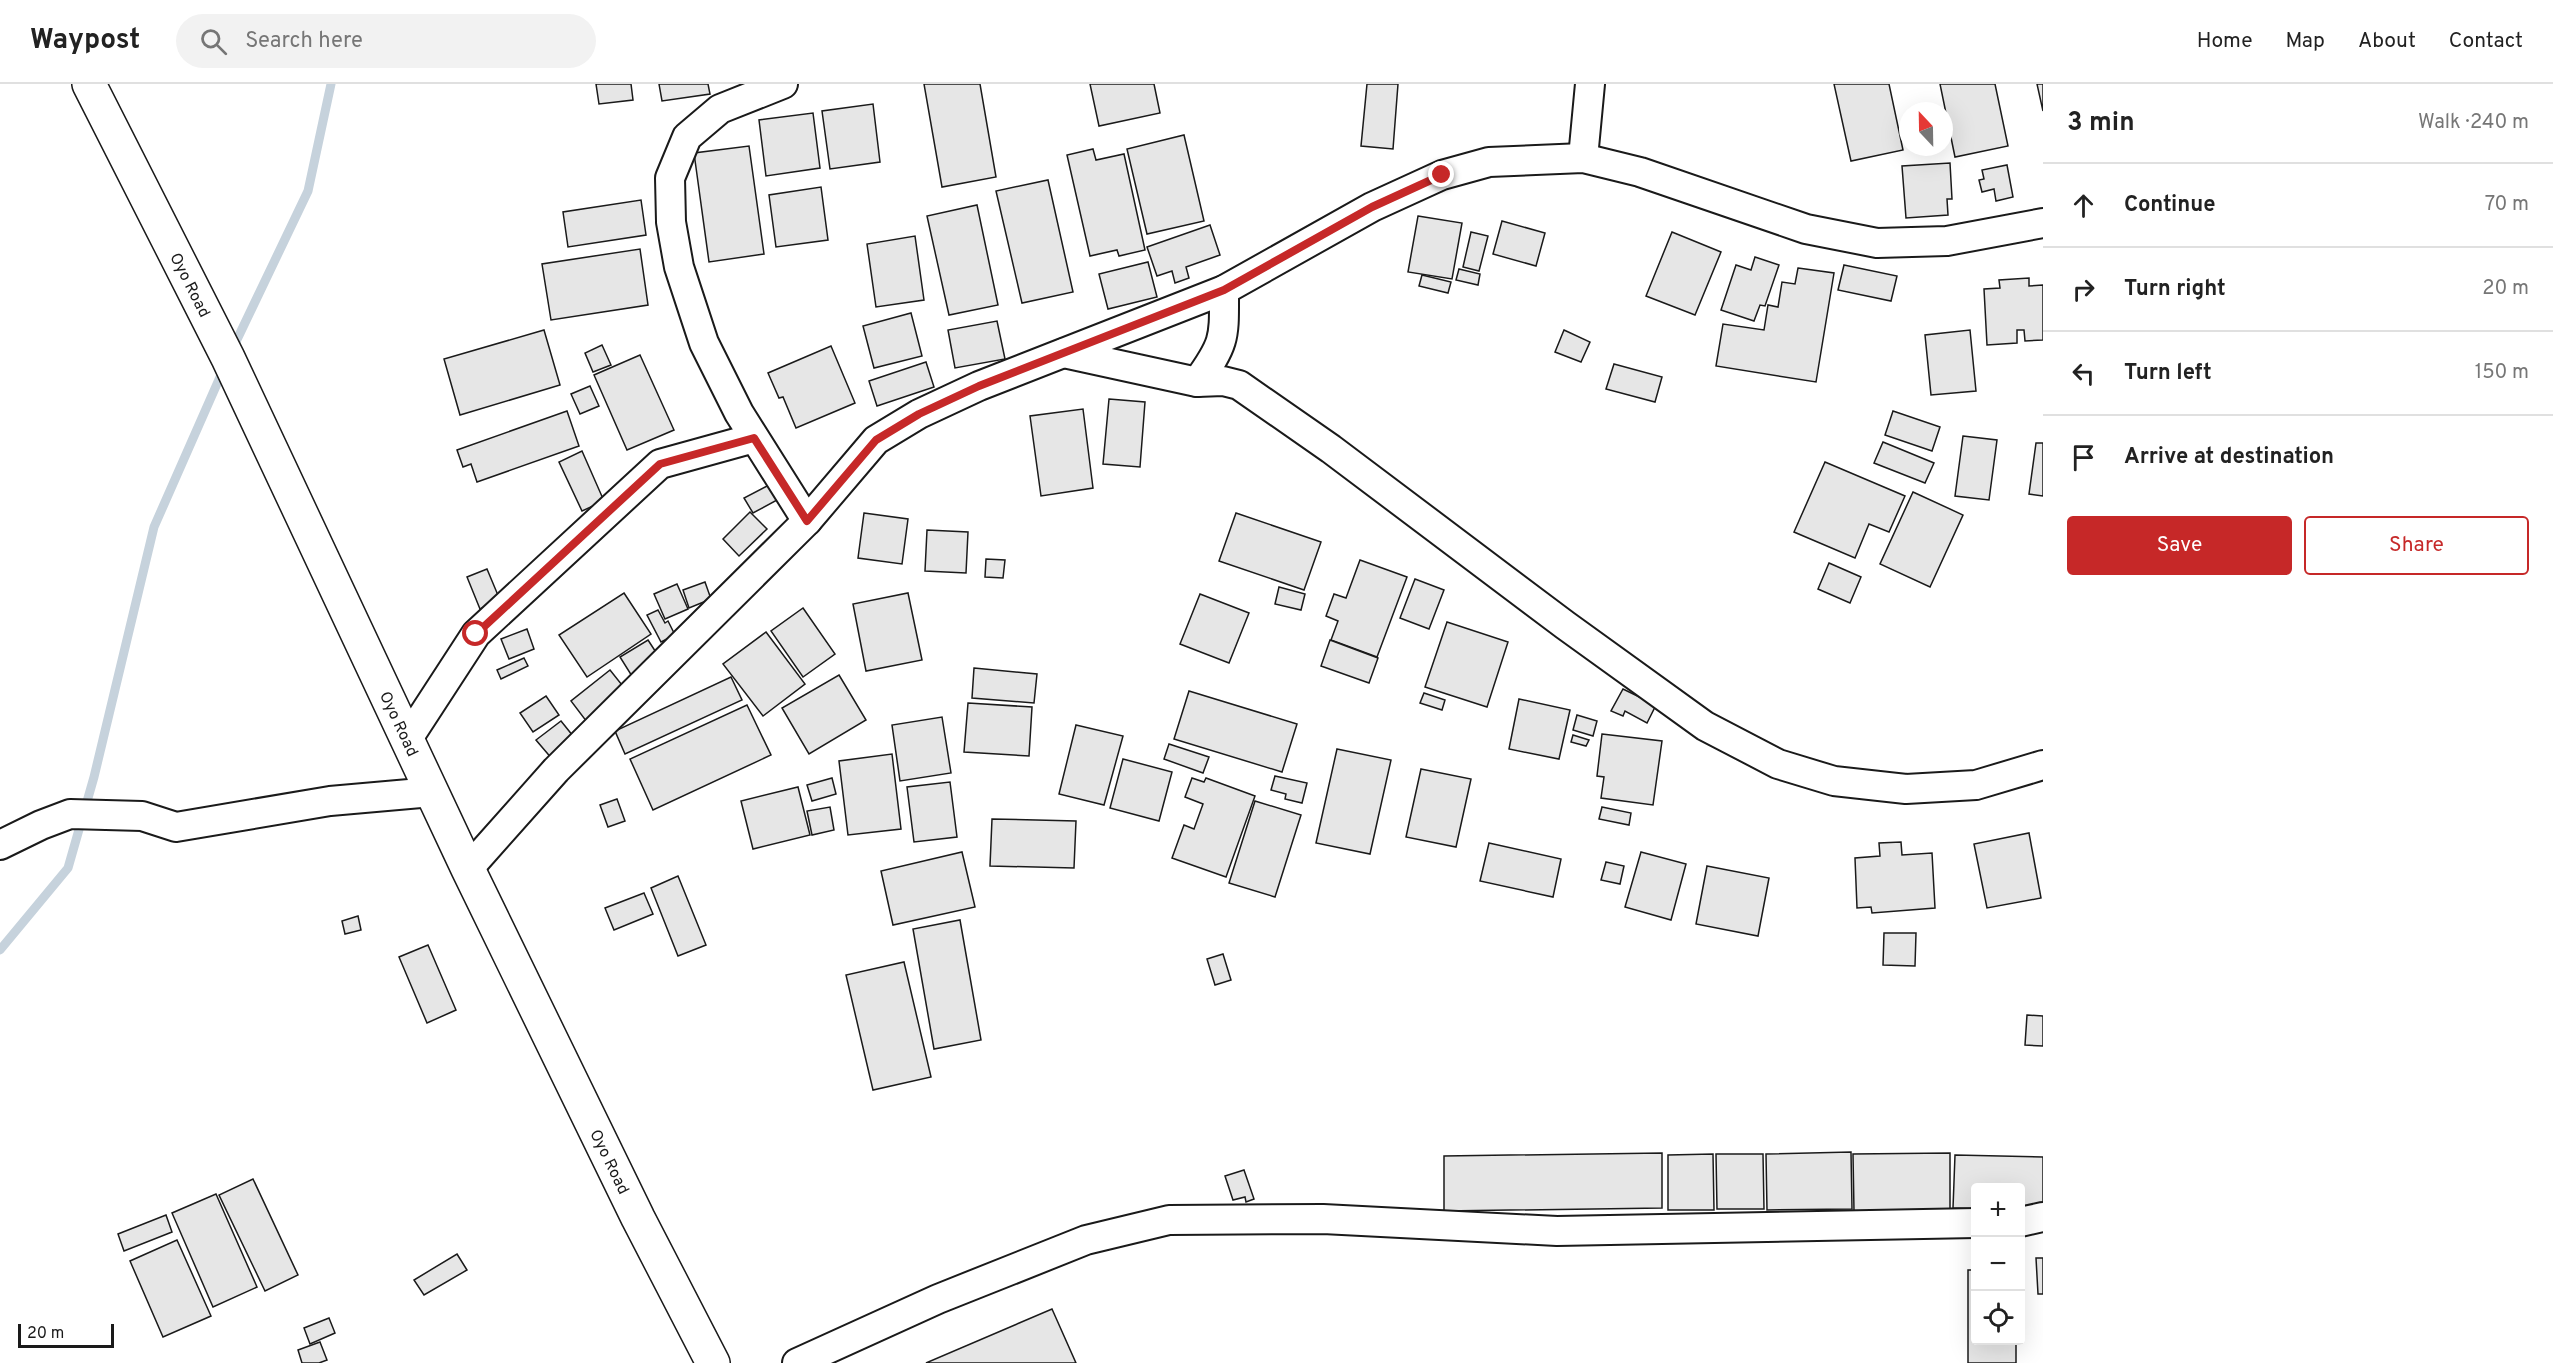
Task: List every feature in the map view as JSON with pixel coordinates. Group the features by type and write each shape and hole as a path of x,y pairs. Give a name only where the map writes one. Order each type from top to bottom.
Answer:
{"highway":[{"name":"Oyo Road","path":"89,84 228,358 468,869 638,1218 713,1363"}],"street":[{"path":"783,84 720,109 687,136 670,178 670,222 679,267 704,343 739,413 807,521"},
{"path":"1583,158 1590,84"},
{"path":"468,869 556,770 807,521 876,440 919,414 969,391 1224,290 1372,207 1442,175 1489,162 1583,158 1640,172 1806,229 1877,243 1947,241 2043,223"},
{"path":"1197,381 1218,353 1224,336 1224,290"},
{"path":"1064,353 1197,381 1223,381 1239,385 1331,449 1565,625 1705,726 1778,764 1834,781 1906,789 1976,784 2043,765"},
{"path":"407,740 476,634 660,464 754,438"},
{"path":"0,845 70,814 142,816 176,827 330,801 432,792"},
{"path":"2025,1221 2043,1217"},
{"path":"797,1363 938,1299 1086,1239 1169,1220 1323,1219 1557,1231 1971,1223"}],"building":[{"path":"596,84 631,84 633,100 599,104"},
{"path":"659,84 708,84 710,94 662,101"},
{"path":"924,84 980,84 996,177 942,187"},
{"path":"1090,84 1154,84 1160,113 1099,126"},
{"path":"1367,84 1398,84 1393,149 1361,146"},
{"path":"1834,84 1889,84 1899,131 1899,151 1851,161"},
{"path":"1940,84 1995,84 2008,146 1955,157 1953,102 1944,102"},
{"path":"2037,84 2043,84 2043,111"},
{"path":"873,104 880,162 830,169 822,111"},
{"path":"813,113 820,168 766,176 759,120"},
{"path":"1184,135 1204,221 1147,234 1127,149"},
{"path":"749,146 764,254 709,262 694,153"},
{"path":"1093,149 1096,160 1124,154 1145,250 1119,256 1117,250 1090,256 1067,155"},
{"path":"1950,163 1952,199 1947,199 1948,215 1906,218 1902,166"},
{"path":"2007,165 2013,197 1996,201 1994,189 1982,192 1979,180 1984,179 1982,170"},
{"path":"1048,180 1073,292 1022,303 996,191"},
{"path":"821,187 828,240 776,247 769,195"},
{"path":"641,200 646,235 568,247 563,212"},
{"path":"977,205 998,305 949,315 927,216"},
{"path":"1418,216 1462,223 1452,279 1408,272"},
{"path":"1502,221 1545,233 1536,266 1493,254"},
{"path":"1210,225 1220,255 1186,267 1189,278 1175,283 1172,271 1157,276 1147,247"},
{"path":"1471,232 1488,236 1479,271 1463,267"},
{"path":"1672,232 1721,252 1695,315 1646,296"},
{"path":"915,236 924,300 876,307 867,244"},
{"path":"640,249 648,305 551,320 542,264"},
{"path":"1755,257 1779,265 1765,306 1760,305 1754,321 1721,310 1736,265 1751,270"},
{"path":"1148,262 1157,297 1108,309 1099,274"},
{"path":"1844,265 1897,276 1891,301 1838,290"},
{"path":"1798,268 1834,273 1816,382 1716,366 1723,324 1764,330 1768,305 1778,307 1782,282 1795,284"},
{"path":"1459,269 1480,274 1478,285 1456,280"},
{"path":"1422,275 1451,282 1448,293 1419,286"},
{"path":"2029,278 2029,286 2043,285 2043,340 2025,341 2024,330 2017,330 2017,343 1987,345 1984,289 2000,288 1999,280"},
{"path":"911,313 922,356 874,368 863,326"},
{"path":"997,321 1005,359 955,368 948,330"},
{"path":"544,330 560,385 460,415 444,359"},
{"path":"1564,330 1590,342 1581,362 1555,352"},
{"path":"1970,330 1976,391 1931,395 1925,335"},
{"path":"602,345 611,365 593,372 585,353"},
{"path":"831,346 855,403 796,428 783,397 779,398 768,373"},
{"path":"640,355 674,430 627,450 594,375"},
{"path":"926,362 934,387 877,406 869,381"},
{"path":"1614,364 1662,377 1655,402 1606,389"},
{"path":"590,386 599,406 580,414 571,394"},
{"path":"1109,399 1145,402 1140,467 1103,464"},
{"path":"1083,409 1093,488 1041,496 1030,416"},
{"path":"567,411 579,446 477,482 471,464 463,467 457,450"},
{"path":"1893,411 1940,427 1932,451 1885,435"},
{"path":"1963,436 1997,440 1989,500 1955,496"},
{"path":"1883,442 1934,463 1925,483 1874,463"},
{"path":"2036,443 2043,443 2043,496 2029,494"},
{"path":"582,451 604,501 582,511 559,462"},
{"path":"1825,462 1905,496 1889,532 1869,524 1855,558 1794,532"},
{"path":"771,484 779,499 753,513 744,498"},
{"path":"1913,492 1963,515 1930,587 1880,564"},
{"path":"750,512 767,529 739,556 723,539"},
{"path":"864,513 908,519 902,564 858,558"},
{"path":"1236,513 1321,542 1304,590 1219,561"},
{"path":"927,530 968,532 966,573 925,571"},
{"path":"986,559 1005,560 1003,578 985,577"},
{"path":"1360,560 1407,577 1377,657 1331,640 1338,621 1326,616 1334,594 1346,598"},
{"path":"1829,563 1861,577 1850,603 1818,589"},
{"path":"487,569 500,600 480,609 467,577"},
{"path":"1415,579 1444,590 1429,629 1400,618"},
{"path":"705,582 711,599 689,608 683,590"},
{"path":"677,584 688,609 665,619 654,594"},
{"path":"1279,587 1305,594 1301,610 1275,604"},
{"path":"624,593 651,634 587,677 559,635"},
{"path":"908,593 922,660 866,671 853,604"},
{"path":"1200,594 1249,613 1229,663 1180,644"},
{"path":"803,608 835,654 803,677 771,631"},
{"path":"658,610 665,623 668,621 675,635 661,642 647,615"},
{"path":"1447,622 1508,642 1487,707 1425,687"},
{"path":"527,629 534,649 509,659 501,639"},
{"path":"766,632 805,684 763,716 723,664"},
{"path":"648,640 663,663 635,681 620,657"},
{"path":"1330,640 1378,658 1369,683 1321,666"},
{"path":"524,658 528,666 501,679 497,670"},
{"path":"974,668 1037,674 1034,703 972,698"},
{"path":"610,670 630,695 590,726 571,701"},
{"path":"839,675 866,720 809,754 782,708"},
{"path":"731,677 742,700 625,754 615,731"},
{"path":"1623,689 1656,705 1647,723 1625,711 1623,716 1611,711"},
{"path":"1189,691 1297,724 1282,772 1174,739"},
{"path":"1424,693 1445,700 1442,710 1420,703"},
{"path":"546,696 559,715 533,732 520,713"},
{"path":"1519,699 1570,710 1559,759 1509,749"},
{"path":"968,703 1032,707 1029,756 964,752"},
{"path":"747,705 771,755 653,810 630,759"},
{"path":"1577,715 1597,721 1593,736 1573,730"},
{"path":"942,717 951,773 900,781 892,725"},
{"path":"561,721 577,741 553,760 536,740"},
{"path":"1076,725 1123,736 1104,805 1059,794"},
{"path":"1602,734 1662,741 1653,805 1601,798 1604,777 1597,776"},
{"path":"1573,735 1589,740 1586,746 1571,742"},
{"path":"1169,744 1209,757 1203,773 1164,759"},
{"path":"1337,749 1391,760 1370,854 1316,843"},
{"path":"892,754 901,829 848,835 839,761"},
{"path":"1123,759 1172,772 1159,821 1110,808"},
{"path":"1421,769 1471,779 1456,847 1406,837"},
{"path":"1275,776 1307,783 1302,803 1285,799 1286,794 1271,790"},
{"path":"832,778 836,794 812,801 807,785"},
{"path":"1192,778 1204,782 1206,778 1255,796 1226,877 1172,858 1184,825 1194,829 1203,804 1185,797"},
{"path":"950,782 957,837 914,842 907,787"},
{"path":"798,787 810,835 753,849 741,801"},
{"path":"617,799 625,821 608,827 600,805"},
{"path":"1255,801 1301,815 1275,897 1229,883"},
{"path":"830,807 834,830 812,835 807,811"},
{"path":"1602,807 1631,813 1629,825 1599,819"},
{"path":"992,819 1076,821 1074,868 990,866"},
{"path":"2029,833 2041,898 1987,908 1974,844"},
{"path":"1901,842 1902,855 1932,853 1935,908 1872,913 1871,907 1857,908 1855,858 1880,856 1879,843"},
{"path":"1489,843 1561,859 1553,897 1480,881"},
{"path":"962,852 975,907 893,925 881,871"},
{"path":"1641,852 1686,864 1671,920 1625,907"},
{"path":"1606,862 1624,866 1620,884 1601,880"},
{"path":"1707,866 1769,878 1758,936 1696,924"},
{"path":"678,876 706,945 678,956 651,888"},
{"path":"644,893 653,914 614,930 605,908"},
{"path":"358,916 361,930 345,934 342,921"},
{"path":"960,920 981,1040 934,1049 913,929"},
{"path":"1884,933 1916,933 1915,966 1883,965"},
{"path":"428,945 456,1010 427,1023 399,957"},
{"path":"1223,954 1231,980 1215,985 1207,959"},
{"path":"904,962 931,1077 873,1090 846,975"},
{"path":"2027,1015 2043,1016 2043,1046 2025,1045"},
{"path":"1851,1152 1852,1209 1767,1210 1766,1154"},
{"path":"1662,1153 1662,1208 1444,1211 1444,1156"},
{"path":"1950,1153 1950,1210 1854,1211 1853,1154"},
{"path":"1713,1154 1714,1210 1668,1210 1668,1155"},
{"path":"1716,1154 1763,1154 1764,1209 1717,1209"},
{"path":"1955,1155 2043,1157 2043,1210 2025,1209 2025,1183 1971,1183 1971,1209 1953,1208"},
{"path":"1244,1170 1254,1199 1246,1202 1245,1197 1233,1200 1225,1176"},
{"path":"253,1179 298,1275 265,1291 219,1195"},
{"path":"216,1194 257,1287 213,1307 172,1213"},
{"path":"166,1215 172,1232 124,1251 118,1234"},
{"path":"177,1240 211,1316 163,1337 130,1261"},
{"path":"457,1254 467,1270 424,1295 414,1280"},
{"path":"2036,1258 2043,1258 2043,1294 2038,1294"},
{"path":"1968,1270 1971,1270 1971,1345 2016,1345 2016,1363 1968,1363"},
{"path":"1052,1309 1076,1363 926,1363"},
{"path":"329,1318 335,1333 310,1344 304,1328"},
{"path":"320,1342 327,1360 319,1363 302,1363 298,1350"}],"waterway":[{"path":"232,350 308,191 331,84"},
{"path":"0,950 68,868 94,777 154,527 224,368"}],"route":[{"path":"476,634 660,464 754,438 807,521 876,440 919,414 979,386 1224,290 1372,207 1442,175"}]}
